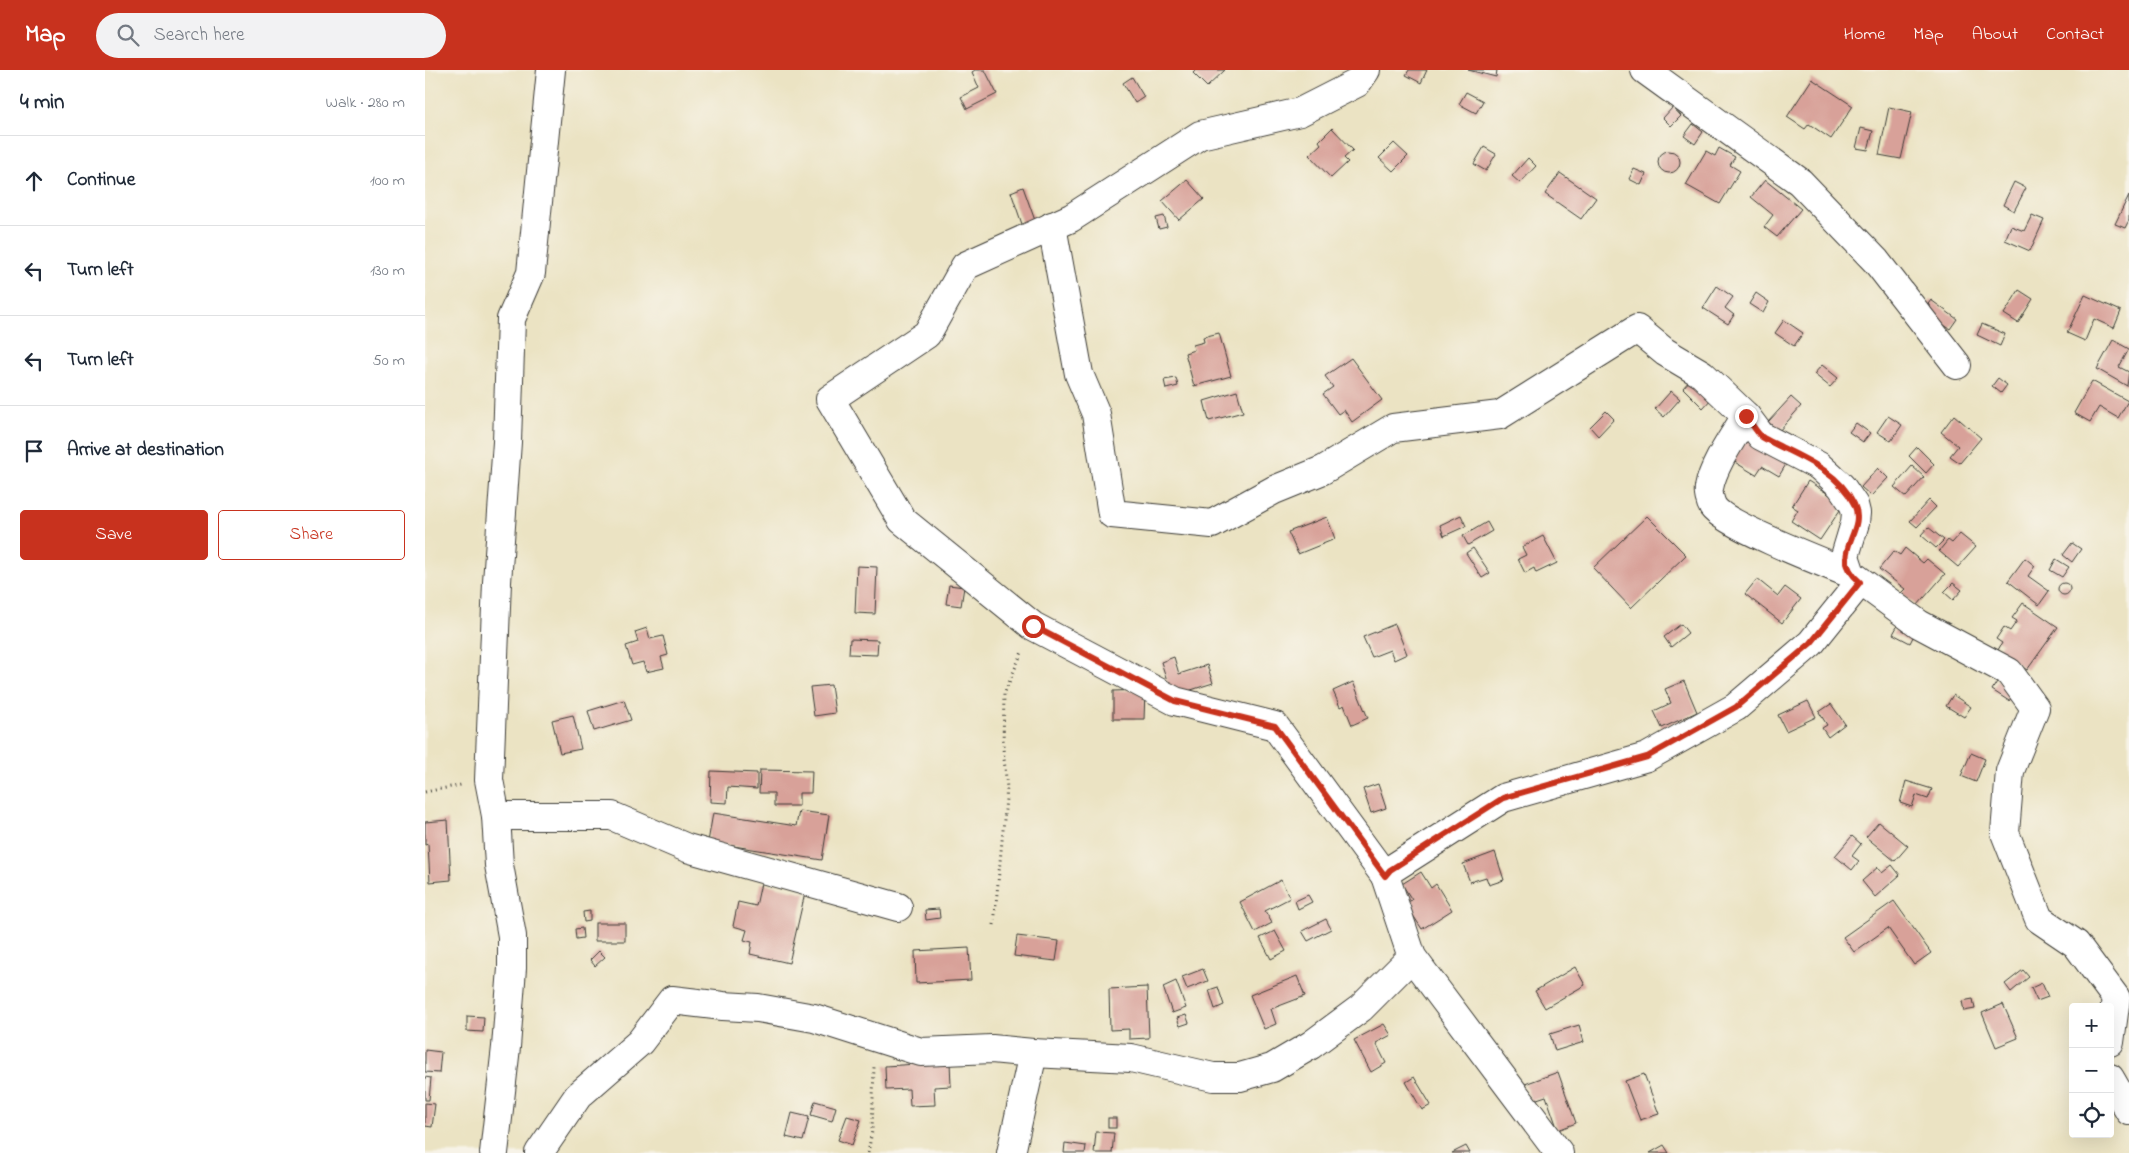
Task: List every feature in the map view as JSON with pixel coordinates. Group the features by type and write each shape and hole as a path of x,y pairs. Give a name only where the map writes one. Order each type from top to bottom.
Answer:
{"street":[{"path":"494,1153 506,1047 512,968 512,936 499,865 496,816 489,780 497,582 507,442 511,318 531,273 551,70"},
{"path":"1366,70 1357,83 1300,112 1200,135 1071,218 965,266 927,334 830,399 902,520 1033,626 1175,701 1275,726 1385,876 1412,957 1559,1153"},
{"path":"1645,70 1801,182 1877,261 1957,365"},
{"path":"1052,226 1079,374 1096,414 1112,514 1212,524 1274,490 1323,470 1393,428 1500,415 1637,329 1665,352 1702,374 1746,416 1761,436 1819,466 1841,486 1854,505 1856,513 1855,523 1845,556 1855,578"},
{"path":"1746,416 1716,468 1709,488 1713,507 1725,518 1855,578 1919,624 2009,672 2035,708 2010,771 2005,833 2039,919 2076,944 2116,998 2114,1013"},
{"path":"1385,876 1390,870 1503,798 1647,757 1736,707 1811,643 1855,578"},
{"path":"496,816 612,816 687,848 898,907"},
{"path":"539,1153 578,1096 641,1042 672,1000 759,1008 814,1018 921,1052 992,1049 1131,1058 1213,1076 1239,1077 1272,1068 1311,1045 1361,1008 1412,957"},
{"path":"1011,1153 1033,1053"},
{"path":"2114,1085 2129,1111"}],"path":[{"path":"994,925 1007,788 1003,748 1003,694 1033,626"},
{"path":"425,792 489,780"},
{"path":"868,1153 872,1132 875,1036"}],"building":[{"path":"975,70 985,70 997,94 967,109 961,97 979,88 972,72"},
{"path":"1196,70 1225,70 1207,87 1193,73"},
{"path":"1409,70 1427,70 1421,83 1406,75"},
{"path":"1468,70 1497,70 1496,77"},
{"path":"1132,77 1144,97 1135,103 1123,83"},
{"path":"1812,79 1853,106 1831,139 1809,124 1805,129 1787,117"},
{"path":"1466,92 1483,101 1476,113 1459,104"},
{"path":"1673,107 1681,116 1671,126 1663,118"},
{"path":"1889,107 1912,112 1901,159 1879,155"},
{"path":"1693,124 1703,132 1695,144 1684,136"},
{"path":"1332,128 1353,150 1344,158 1348,162 1331,178 1309,155 1321,144 1319,141"},
{"path":"1861,128 1873,131 1868,150 1856,148"},
{"path":"1394,143 1408,156 1393,171 1379,158"},
{"path":"1484,147 1496,154 1486,171 1474,164"},
{"path":"1719,148 1735,157 1730,165 1740,171 1720,204 1686,185 1706,151 1715,156"},
{"path":"1669,151 1677,154 1680,162 1677,170 1669,173 1661,170 1658,162 1661,154"},
{"path":"1528,158 1536,166 1520,183 1512,176"},
{"path":"1634,169 1646,174 1641,185 1629,179"},
{"path":"1560,173 1596,198 1581,219 1545,194"},
{"path":"1187,180 1204,199 1179,220 1162,201"},
{"path":"1765,180 1801,209 1777,237 1764,227 1773,215 1751,197"},
{"path":"2014,182 2026,188 2014,211 2003,205"},
{"path":"1023,187 1037,226 1024,230 1011,192"},
{"path":"2129,195 2129,220 2125,228 2115,224"},
{"path":"2032,215 2044,220 2030,251 2005,240 2011,226 2024,231"},
{"path":"1164,216 1167,227 1159,229 1156,218"},
{"path":"1717,286 1733,297 1725,308 1734,315 1728,324 1703,308"},
{"path":"2019,290 2033,299 2018,323 2004,314"},
{"path":"1756,293 1769,302 1763,313 1749,304"},
{"path":"2085,295 2121,311 2114,328 2094,319 2085,341 2067,333"},
{"path":"1931,300 1957,319 1950,329 1923,311"},
{"path":"1784,320 1803,333 1794,346 1775,333"},
{"path":"1982,324 2005,334 2000,346 1977,335"},
{"path":"1219,333 1231,376 1194,386 1185,353 1194,350 1193,345 1204,342 1203,337"},
{"path":"2113,340 2129,349 2119,367 2129,372 2127,386 2097,369"},
{"path":"1351,358 1382,400 1352,422 1344,410 1338,414 1323,394 1333,387 1325,376"},
{"path":"1822,365 1838,378 1830,387 1814,374"},
{"path":"1176,378 1178,386 1166,389 1164,380"},
{"path":"1998,378 2007,385 2001,393 1992,386"},
{"path":"1691,379 1712,398 1703,408 1683,388"},
{"path":"2092,381 2128,401 2118,418 2099,407 2090,422 2074,413"},
{"path":"1237,391 1243,412 1209,421 1204,401"},
{"path":"1671,391 1680,399 1664,417 1655,409"},
{"path":"1791,397 1801,406 1779,431 1768,422"},
{"path":"1606,411 1614,419 1598,436 1590,427"},
{"path":"1954,415 1981,438 1960,463 1950,456 1958,446 1941,432"},
{"path":"1888,416 1902,425 1891,441 1877,432"},
{"path":"1856,423 1870,433 1863,442 1849,432"},
{"path":"1748,436 1788,461 1779,476 1762,466 1756,475 1733,461"},
{"path":"1917,447 1934,464 1926,473 1909,456"},
{"path":"1912,466 1924,477 1906,497 1894,487"},
{"path":"1878,468 1888,478 1871,496 1861,487"},
{"path":"1808,481 1844,504 1820,540 1791,521 1798,510 1792,506"},
{"path":"1929,500 1936,507 1917,527 1910,521"},
{"path":"1461,515 1466,526 1444,536 1440,525"},
{"path":"1647,516 1686,555 1631,608 1593,568"},
{"path":"1327,517 1335,539 1298,554 1288,532"},
{"path":"1487,522 1492,531 1468,545 1463,536"},
{"path":"1928,527 1944,540 1936,548 1921,535"},
{"path":"1960,534 1976,547 1958,567 1939,551 1948,540 1952,543"},
{"path":"1543,536 1557,563 1536,573 1534,568 1525,573 1518,559 1526,555 1522,547"},
{"path":"2072,543 2081,549 2072,562 2063,555"},
{"path":"1473,548 1490,573 1482,578 1466,553"},
{"path":"1905,548 1923,563 1927,559 1945,574 1917,606 1901,593 1905,589 1879,569 1894,551 1900,555"},
{"path":"2025,558 2035,566 2028,576 2049,591 2039,605 2008,581"},
{"path":"2056,559 2069,567 2062,577 2050,570"},
{"path":"857,566 877,567 875,614 855,613"},
{"path":"1757,579 1778,596 1785,587 1801,599 1782,623 1745,594"},
{"path":"1953,583 1962,590 1953,600 1944,592"},
{"path":"2064,583 2070,589 2064,595 2058,589"},
{"path":"949,585 964,587 961,606 946,604"},
{"path":"2023,603 2058,627 2027,670 1998,650 2002,643 1996,639 2004,627 2010,631 2017,621 2012,618"},
{"path":"1395,624 1407,654 1394,660 1390,650 1372,657 1363,637"},
{"path":"1681,624 1688,633 1671,647 1664,637"},
{"path":"1898,625 1915,633 1910,643 1893,634"},
{"path":"647,628 650,639 663,636 668,655 661,657 664,668 646,672 643,662 632,665 626,646 638,642 635,632"},
{"path":"850,639 878,640 877,655 849,654"},
{"path":"1174,657 1179,674 1207,665 1213,683 1172,696 1161,662"},
{"path":"1998,680 2016,691 2009,701 1992,690"},
{"path":"1684,681 1697,712 1662,728 1654,711 1671,703 1665,689"},
{"path":"1353,682 1368,718 1352,725 1344,705 1340,707 1333,691"},
{"path":"831,685 835,713 814,716 810,687"},
{"path":"1145,690 1144,719 1113,719 1113,691"},
{"path":"1953,695 1971,707 1964,717 1946,706"},
{"path":"624,700 631,720 594,731 588,711"},
{"path":"1808,701 1816,717 1786,731 1778,715"},
{"path":"1831,704 1845,724 1828,737 1822,728 1827,725 1819,712"},
{"path":"573,715 581,749 560,753 552,720"},
{"path":"1971,753 1985,759 1976,782 1961,776"},
{"path":"760,770 812,771 811,793 799,793 799,806 774,806 774,793 759,793"},
{"path":"711,771 757,773 757,789 728,787 727,803 710,802"},
{"path":"1906,781 1932,789 1928,799 1916,795 1912,807 1900,803"},
{"path":"1378,784 1386,808 1371,813 1363,789"},
{"path":"799,811 829,815 822,860 708,842 713,813 796,826"},
{"path":"448,820 451,880 430,882 428,844 425,845 425,822"},
{"path":"1879,822 1908,846 1895,861 1866,837"},
{"path":"1852,836 1861,844 1852,856 1859,861 1852,870 1835,856"},
{"path":"1495,852 1504,880 1489,885 1486,877 1470,882 1463,864"},
{"path":"1892,865 1900,875 1875,897 1862,881 1878,867 1882,873"},
{"path":"1421,872 1431,888 1436,884 1452,910 1422,929 1405,903 1412,900 1402,884"},
{"path":"1281,880 1290,898 1265,911 1272,923 1255,932 1240,902"},
{"path":"761,883 805,893 789,963 750,954 752,942 744,940 747,930 733,926 738,902 756,906"},
{"path":"1308,895 1312,902 1298,909 1295,901"},
{"path":"1894,901 1931,953 1914,965 1888,928 1854,952 1843,937"},
{"path":"939,909 940,918 926,920 925,910"},
{"path":"590,911 590,921 584,922 583,912"},
{"path":"1326,919 1331,929 1308,941 1302,931"},
{"path":"595,923 625,923 625,941 595,941"},
{"path":"582,928 583,938 576,939 575,929"},
{"path":"1275,931 1286,951 1271,959 1260,938"},
{"path":"1017,936 1059,941 1056,961 1014,956"},
{"path":"969,948 971,980 916,983 915,951"},
{"path":"599,951 605,957 595,966 590,960"},
{"path":"1575,967 1585,985 1545,1008 1535,991"},
{"path":"1203,969 1208,981 1187,989 1182,977"},
{"path":"2023,970 2029,977 2011,992 2005,984"},
{"path":"1297,976 1305,996 1271,1009 1276,1024 1264,1029 1250,995"},
{"path":"1176,981 1186,1008 1172,1013 1163,987"},
{"path":"2042,983 2048,997 2037,1001 2031,988"},
{"path":"1147,987 1149,1038 1129,1039 1129,1029 1110,1030 1109,989"},
{"path":"1218,987 1224,1005 1215,1009 1209,990"},
{"path":"1973,999 1975,1009 1964,1011 1962,1001"},
{"path":"2003,1004 2018,1038 1996,1047 1982,1013"},
{"path":"1186,1015 1189,1023 1180,1026 1177,1018"},
{"path":"467,1016 484,1017 483,1032 467,1031"},
{"path":"1384,1024 1391,1035 1376,1043 1386,1063 1371,1072 1354,1040"},
{"path":"1579,1025 1584,1042 1555,1051 1550,1034"},
{"path":"425,1050 441,1052 439,1073 425,1072"},
{"path":"950,1062 951,1086 934,1087 935,1105 910,1106 909,1089 886,1090 885,1066"},
{"path":"1558,1072 1576,1123 1558,1130 1546,1096 1531,1101 1525,1084"},
{"path":"1644,1074 1659,1114 1640,1120 1625,1081"},
{"path":"425,1077 431,1078 429,1100 425,1100"},
{"path":"1414,1077 1431,1105 1422,1110 1406,1082"},
{"path":"815,1101 836,1107 832,1121 811,1115"},
{"path":"425,1103 435,1104 432,1127 425,1126"},
{"path":"792,1113 809,1117 803,1141 786,1137"},
{"path":"847,1116 861,1120 852,1145 838,1140"},
{"path":"1108,1118 1116,1118 1116,1128 1108,1128"},
{"path":"1096,1132 1114,1133 1112,1153 1094,1153"},
{"path":"1065,1143 1086,1146 1085,1153 1064,1153"},
{"path":"1664,1145 1669,1153 1650,1153"},
{"path":"1466,1146 1470,1153 1452,1153"}],"route":[{"path":"1033,626 1175,701 1275,726 1385,876 1390,870 1503,798 1647,757 1736,707 1811,643 1860,582 1851,574 1845,556 1855,523 1856,513 1854,505 1841,486 1819,466 1761,436 1746,416"}]}
